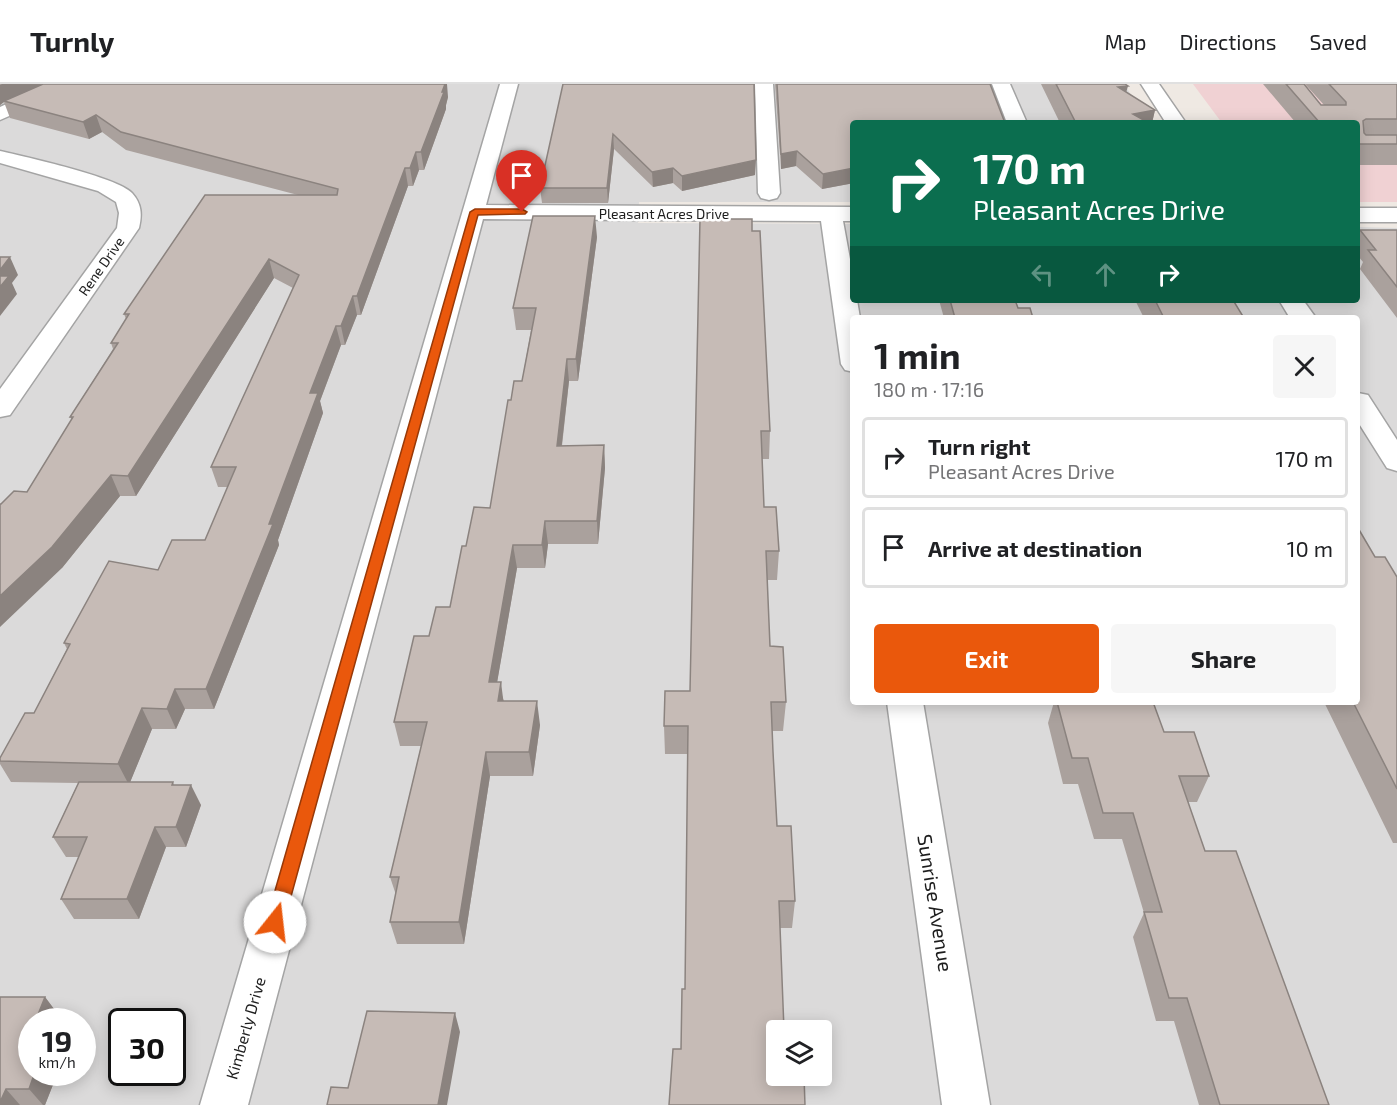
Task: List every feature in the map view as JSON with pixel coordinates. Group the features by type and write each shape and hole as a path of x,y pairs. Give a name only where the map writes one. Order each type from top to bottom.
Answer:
{"street":[{"path":"0,114 66,84"},
{"name":"Kimberly Drive","path":"224,1105 509,84"},
{"path":"764,84 769,193"},
{"path":"1001,84 1016,120"},
{"path":"1150,84 1174,120"},
{"name":"Rene Drive","path":"0,157 106,186 128,201 132,213 128,228 0,409"},
{"name":"Pleasant Acres Drive","path":"475,212 842,214"},
{"path":"842,214 850,315"},
{"path":"1360,215 1397,215"},
{"path":"1360,404 1397,462"},
{"name":"Sunrise Avenue","path":"905,705 966,1105"}],"shaded area":[{"path":"0,84 1124,84 1148,120 850,120 850,202 639,202 638,223 850,224 850,303 1360,303 1360,227 1397,228 1397,1105 0,1105"},
{"path":"1193,84 1397,84 1397,202 1360,202 1360,120 1220,120"}],"building":[{"path":"43,84 445,84 421,152 416,152 410,168 405,168 357,296 353,296 341,326 336,326 310,393 318,393 269,524 273,524 206,689 175,689 167,709 142,708 118,764 0,761 0,758 25,713 34,713 70,644 64,643 109,561 158,570 172,540 205,540 236,467 211,467 299,275 269,259 128,476 111,475 52,547 0,596 0,504 14,491 27,492 73,417 70,417 118,343 111,343 129,314 124,314 205,195 337,195 338,189 121,132 96,115 83,122 4,101"},
{"path":"563,84 754,84 756,160 682,176 673,168 652,172 613,134 607,188 540,188"},
{"path":"777,84 990,84 1004,120 850,120 850,169 823,174 797,151 781,154"},
{"path":"1056,84 1125,84 1128,86 1118,87 1155,110 1133,114 1144,120 1074,120"},
{"path":"1286,84 1304,84 1321,105 1346,105 1346,102 1329,84 1397,84 1397,119 1366,119 1363,121 1366,135 1397,135 1397,144 1360,144 1360,120 1317,120"},
{"path":"533,216 595,216 576,359 567,359 557,446 604,445 597,521 545,521 542,545 513,545 489,682 501,682 498,701 537,701 529,752 486,752 459,922 390,922 399,877 390,877 427,722 394,722 414,636 429,636 436,607 450,607 462,546 466,546 474,507 490,508 508,400 511,400 514,381 522,381 536,308 513,308"},
{"path":"700,219 752,219 752,231 760,231 770,431 761,431 764,507 776,507 779,551 766,551 770,646 783,647 786,702 771,702 777,826 791,826 795,901 779,901 784,1020 766,1020 766,1086 804,1086 805,1105 669,1105 673,1049 681,1049 682,989 685,989 688,726 664,726 665,691 690,691"},
{"path":"1360,230 1397,230 1397,287 1368,250 1376,250"},
{"path":"0,257 10,257 0,270"},
{"path":"0,276 9,276 0,287"},
{"path":"951,303 1016,303 1018,308 1030,308 1032,315 954,315"},
{"path":"1156,303 1235,303 1242,315 1162,315"},
{"path":"1360,531 1375,557 1385,557 1397,577 1397,789 1355,705 1360,705"},
{"path":"1058,705 1154,705 1164,732 1194,732 1209,776 1179,776 1205,851 1236,851 1329,1105 1220,1105 1187,998 1169,998 1144,912 1162,912 1133,813 1103,813 1088,758 1072,758"},
{"path":"79,782 173,782 172,785 191,785 176,827 155,827 127,899 61,899 87,837 53,837"},
{"path":"0,997 45,997 41,1008 18,1008 18,1086 30,1086 29,1089 6,1089 0,1102"},
{"path":"367,1011 455,1013 438,1105 327,1105 331,1087 348,1088"}],"route":[{"path":"275,922 475,212 522,212"}]}
